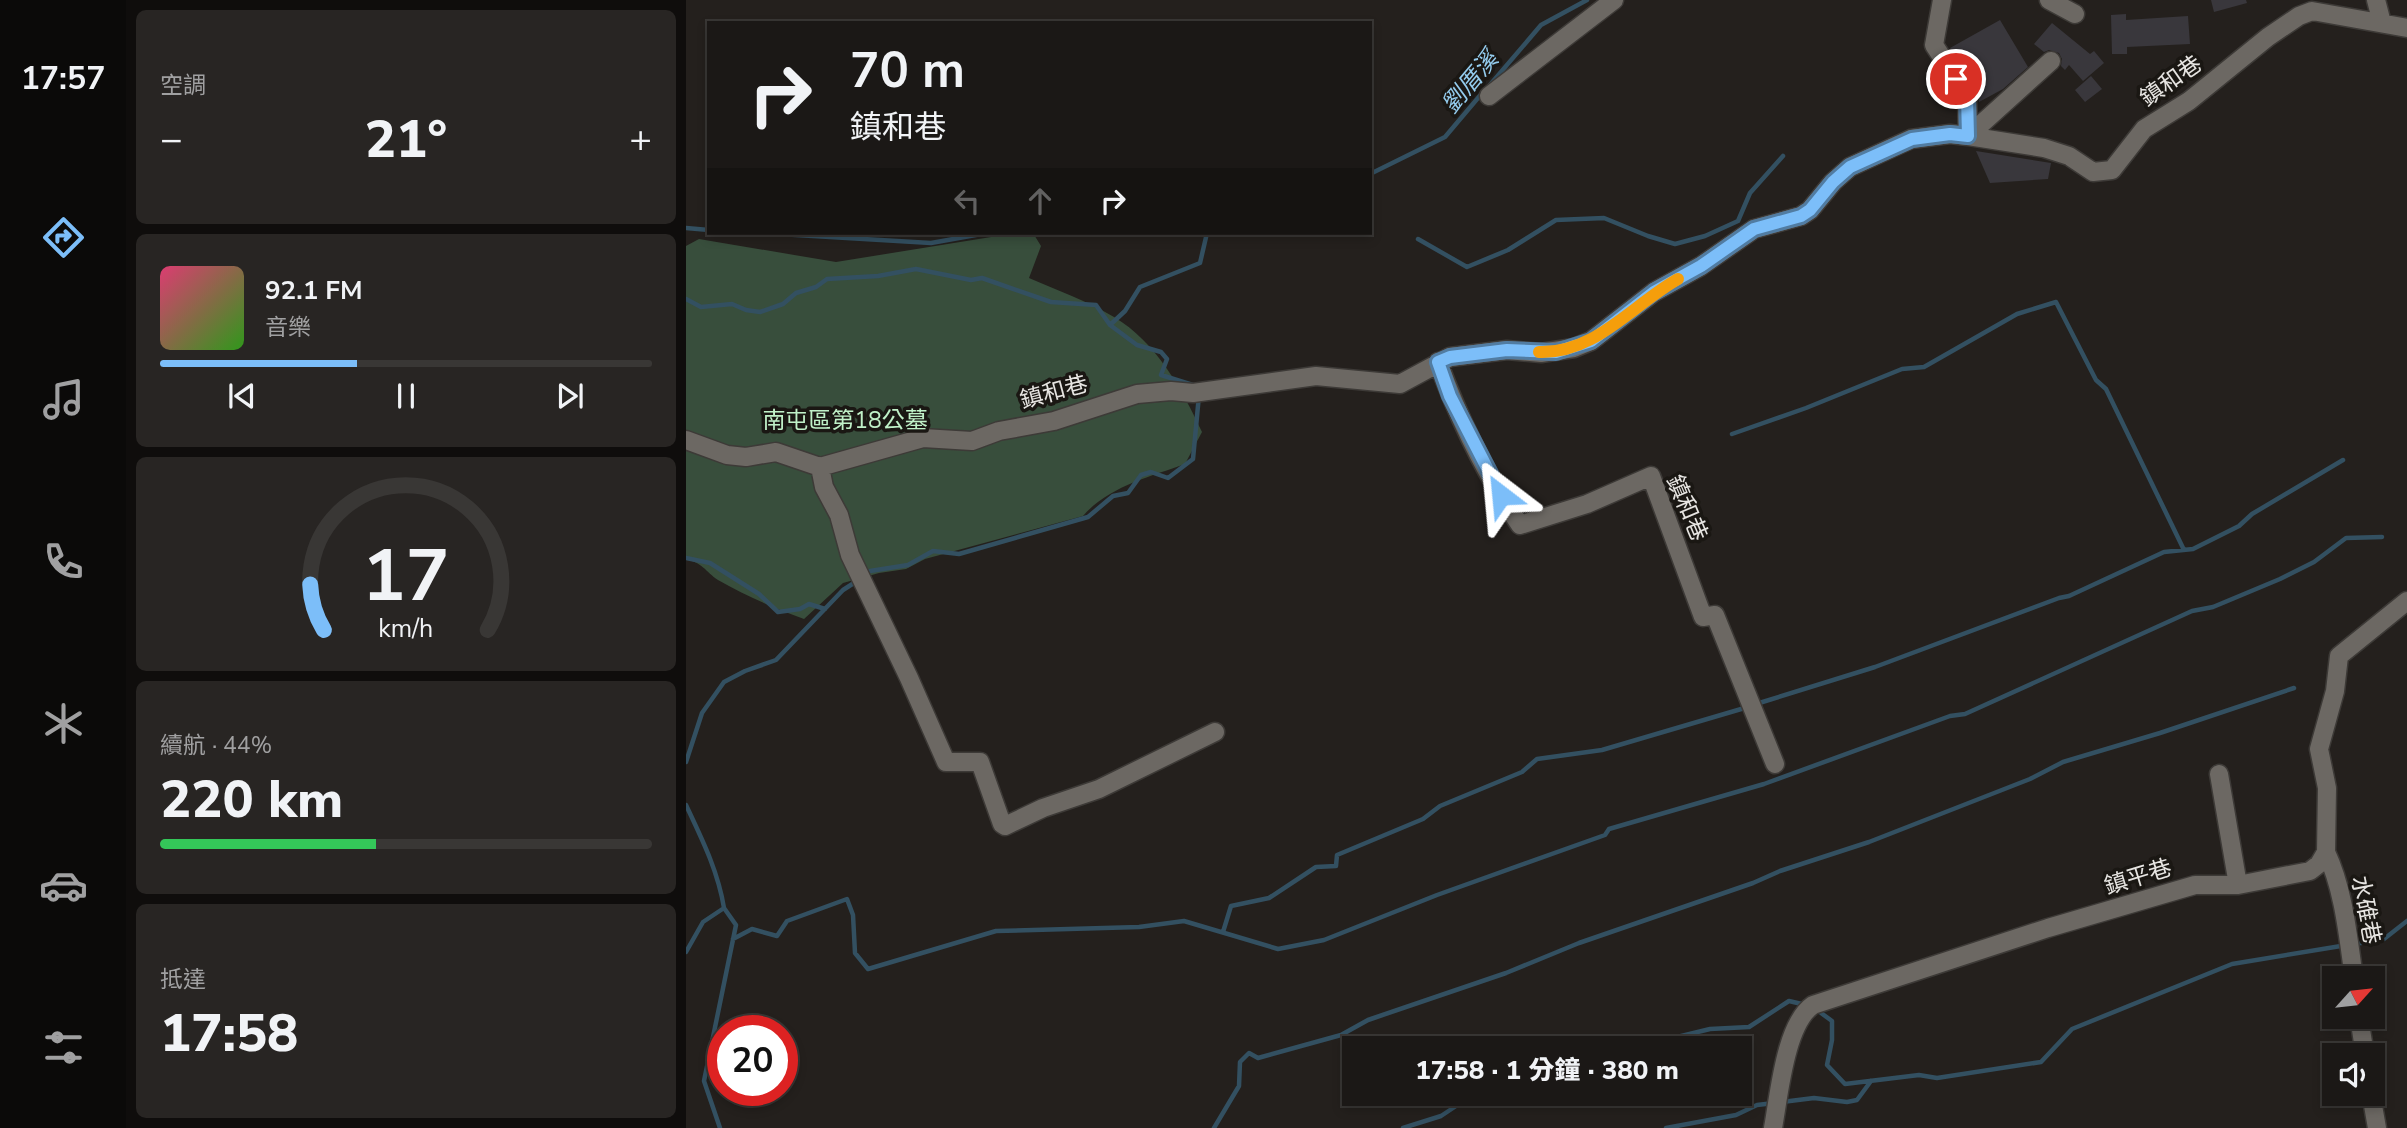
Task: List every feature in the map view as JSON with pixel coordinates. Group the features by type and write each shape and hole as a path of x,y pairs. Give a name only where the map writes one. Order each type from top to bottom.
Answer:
{"lane":[{"path":"1489,96 1614,0"},
{"path":"1942,0 1934,45 1967,96 1968,136"},
{"path":"2049,0 2075,14"},
{"path":"2376,0 2382,23"},
{"name":"鎮和巷","path":"820,467 923,438 972,441 999,431 1054,421 1137,394 1171,391 1193,393 1316,376 1400,384 1450,357 1507,350 1556,352 1591,341 1654,292 1701,266 1754,229 1801,216 1810,210 1833,182 1850,167 1912,139 1950,134 1968,136 2052,150 2069,156 2093,172 2112,170 2144,129 2189,100 2268,37 2299,16 2312,12 2407,28"},
{"path":"1968,136 2051,61"},
{"name":"鎮和巷","path":"1438,362 1450,396 1478,454 1520,525 1587,504 1651,476 1703,617 1716,615 1775,764"},
{"path":"686,440 727,455 746,457 776,452 820,467 824,487 839,515 850,555 946,762 980,762 1005,826 1043,808 1099,789 1216,732"},
{"path":"2326,852 2328,788 2319,749 2335,691 2339,656 2407,601"},
{"path":"2219,774 2238,885"},
{"name":"鎮平巷","path":"1773,1128 1792,1037 1807,1010 1813,1005 2048,928 2195,885 2238,885 2310,871 2319,864 2326,852"},
{"name":"水碓巷","path":"2326,852 2332,864 2352,966"},
{"path":"2373,1106 2377,1128"}],"green space":[{"name":"南屯區第18公墓","path":"1004,235 1034,235 1041,246 1029,278 1114,317 1143,339 1176,383 1202,432 1185,464 1117,490 1104,497 1083,516 925,559 906,569 843,583 804,619 771,606 718,580 700,565 686,560 686,246 699,239 836,262"}],"building":[{"path":"2211,0 2246,0 2247,3 2214,12"},
{"path":"2126,14 2126,20 2188,16 2190,44 2127,47 2127,54 2112,54 2111,15"},
{"path":"2000,20 2028,67 2003,89 1979,102 1977,90 1950,48"},
{"path":"2052,23 2090,54 2094,51 2104,63 2083,81 2069,65 2065,70 2061,66 2059,53 2049,50 2044,52 2034,44"},
{"path":"2091,76 2102,89 2085,102 2075,90"},
{"path":"1976,151 2051,163 2048,179 1990,183"}],"waterway":[{"name":"劉厝溪","path":"1489,86 1541,25 1587,0"},
{"name":"劉厝溪","path":"1372,173 1445,137 1483,92"},
{"path":"1418,239 1467,267 1508,250 1556,220 1604,218 1675,244 1705,236 1738,221 1750,193 1783,156"},
{"name":"劉厝溪","path":"686,228 707,230"},
{"name":"劉厝溪","path":"794,235 931,243 976,235"},
{"path":"686,299 701,307 732,304 760,312 783,304 796,293 816,287 827,279 878,276 916,269 971,280 982,278 1051,302 1096,305 1110,325 1125,311 1140,287 1200,263 1207,235"},
{"path":"1732,434 1806,408 1902,369 1924,367 2017,314 2056,302 2096,380 2106,389 2184,550"},
{"path":"1110,325 1137,345 1161,352 1167,359 1161,375 1196,386"},
{"path":"864,576 870,571 908,565 933,551 959,554 1088,517 1113,496 1128,493 1141,475 1151,472 1168,478 1193,459 1199,395"},
{"path":"1756,704 1875,667 2069,596 2164,552 2193,549 2239,526 2252,514 2343,460"},
{"path":"733,939 752,929 777,936 787,921 847,899 853,915 855,953 868,969 996,931 1139,927 1184,921 1278,949 1324,940 1437,895 1605,835 1609,829 1764,784 1950,716 1965,714 2192,611 2213,607 2280,579 2314,562 2346,538 2382,537"},
{"path":"686,558 710,563 759,594 778,612 800,609 809,604 825,609"},
{"path":"686,762 702,713 724,682 776,660 843,590 857,581"},
{"path":"1214,1128 1239,1086 1240,1062 1249,1053 1258,1058 1341,1035 1368,1020 1506,973 1579,943 1753,883 1780,871 1869,842 2030,779 2063,762 2294,688"},
{"path":"1223,932 1231,906 1269,898 1316,867 1336,866 1337,855 1423,819 1440,806 1522,772 1537,759 1602,750 1748,707"},
{"path":"686,805 714,868 724,908"},
{"path":"686,952 703,922 724,908 736,925 704,1081 720,1128"},
{"path":"2355,944 2384,939 2407,921"},
{"path":"1817,1010 1832,1021 1832,1040 1827,1065 1845,1084 1919,1075 1937,1078 2041,1062 2072,1029 2232,964 2347,945"},
{"path":"1681,1036 1710,1029 1749,1027 1789,1001 1806,1005"},
{"path":"1782,1102 1814,1098 1847,1102 1857,1100 1871,1081"},
{"path":"1666,1128 1736,1115 1757,1105 1774,1103"},
{"path":"1403,1128 1441,1116 1456,1106"}],"slow traffic":[{"path":"1539,352 1556,352 1591,341 1654,292 1678,279"}],"route":[{"path":"1501,495 1450,396 1438,362 1479,352 1556,352 1591,341 1654,292 1701,266 1754,229 1801,216 1810,210 1833,182 1850,167 1912,139 1950,134 1968,136 1967,96 1956,79"}]}
